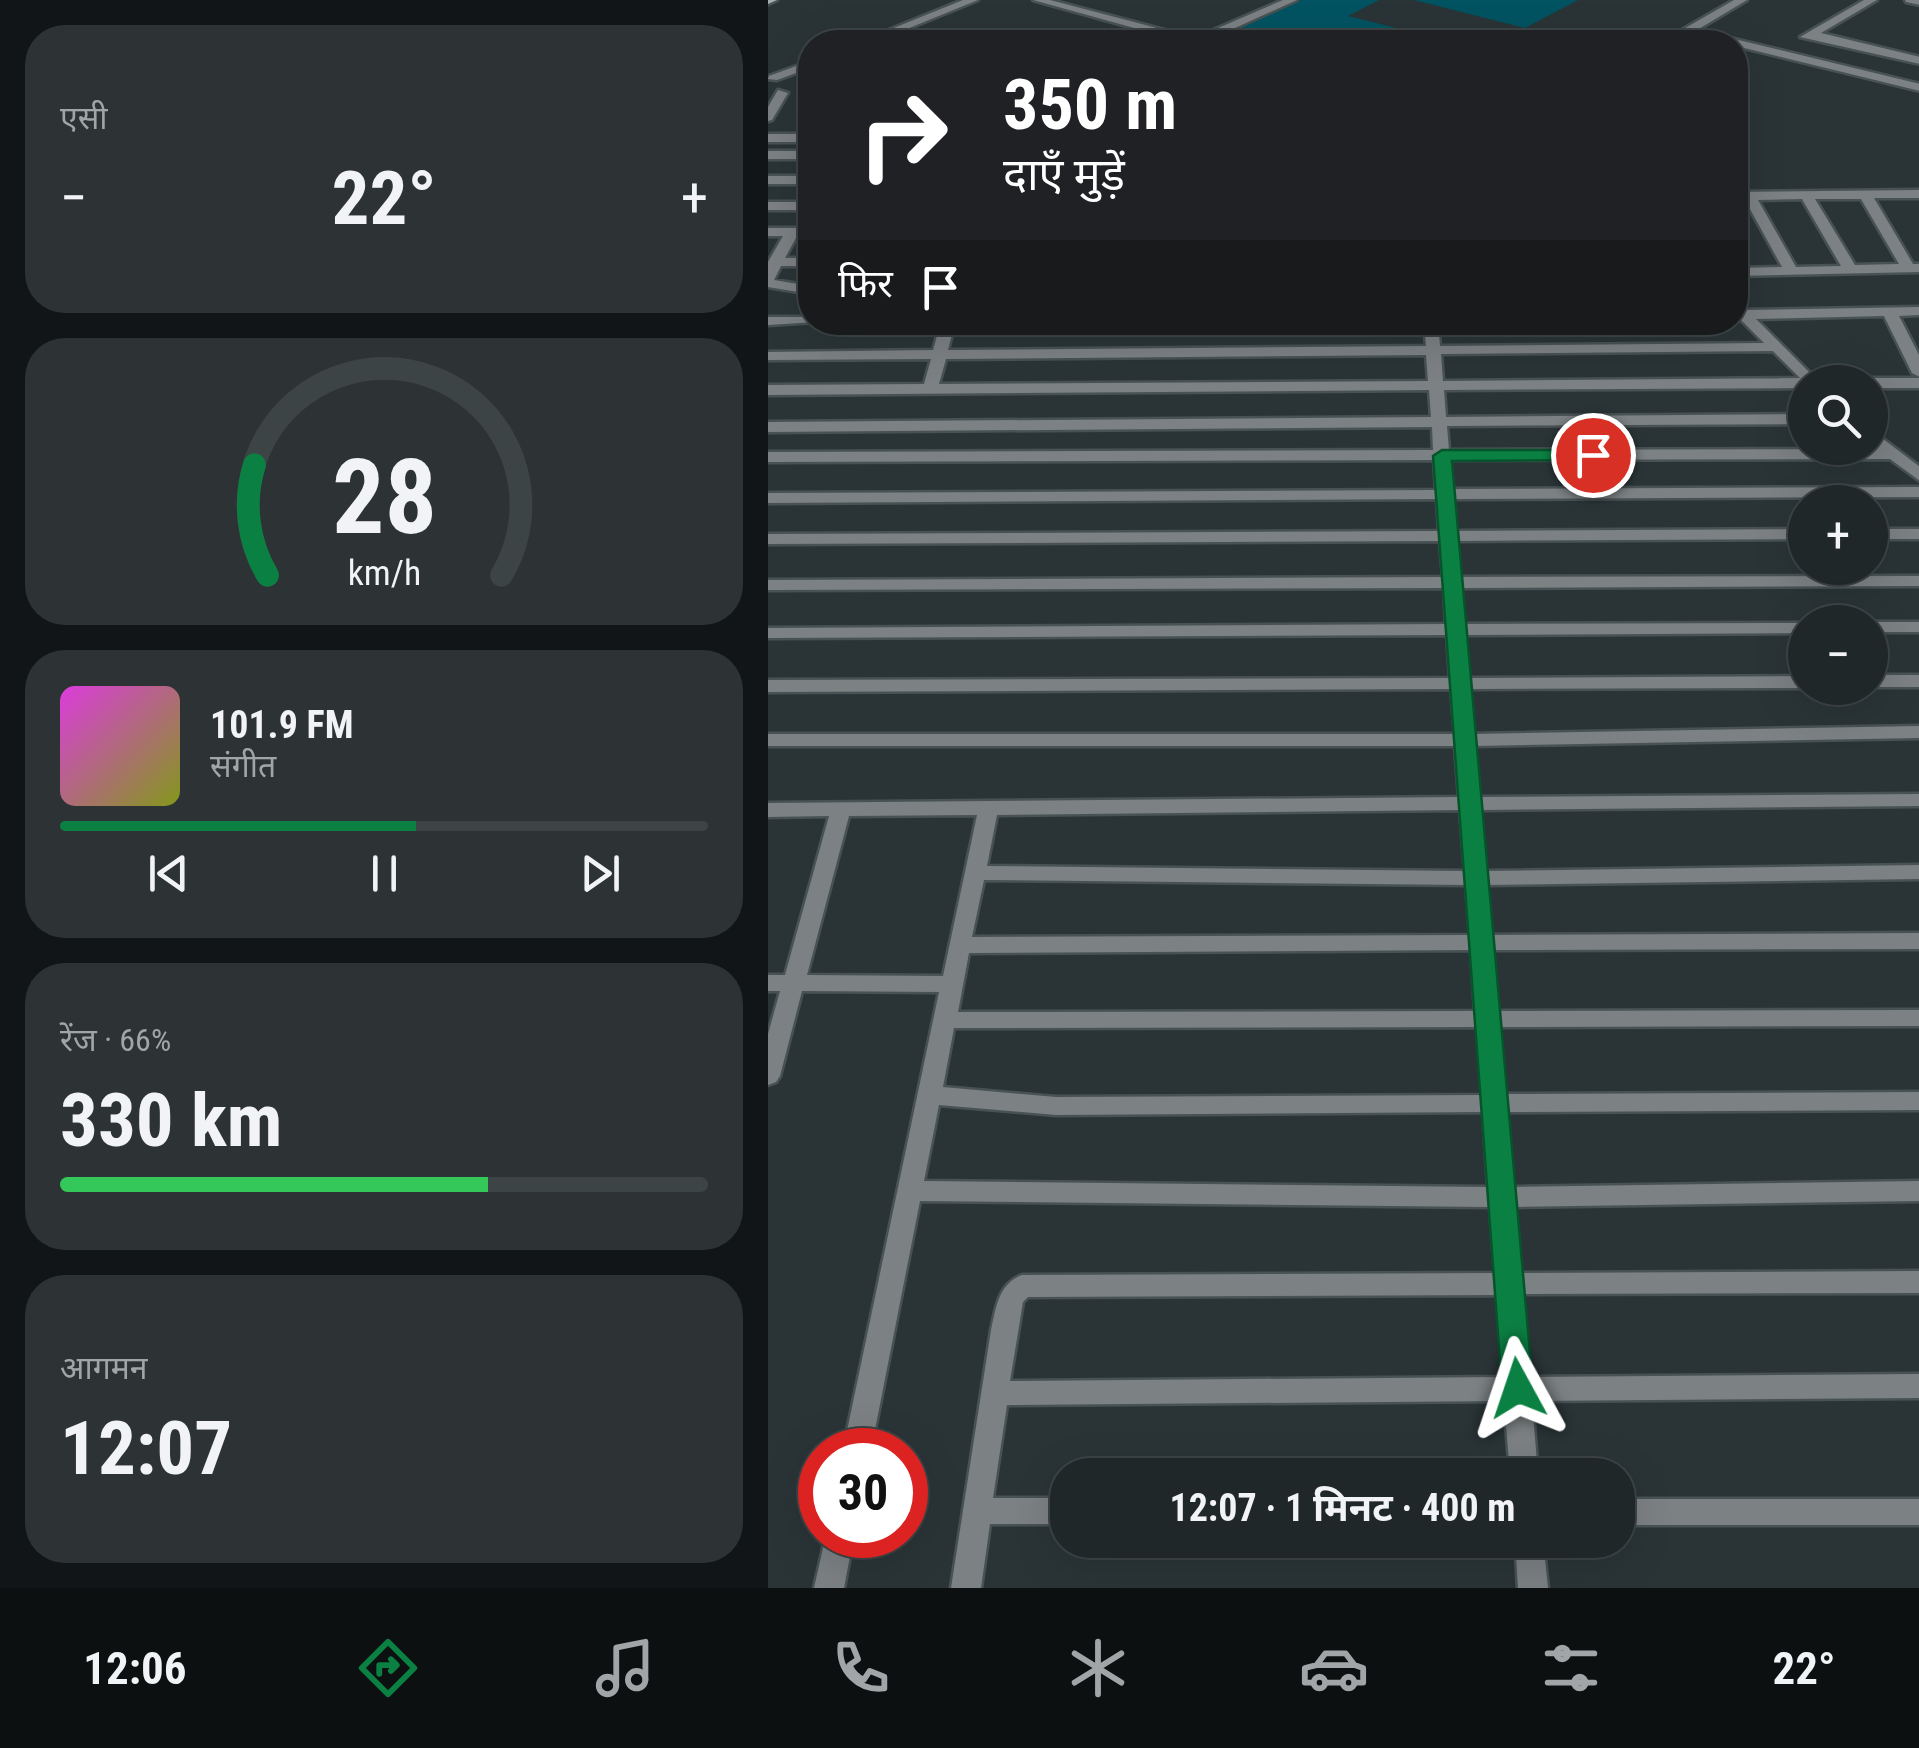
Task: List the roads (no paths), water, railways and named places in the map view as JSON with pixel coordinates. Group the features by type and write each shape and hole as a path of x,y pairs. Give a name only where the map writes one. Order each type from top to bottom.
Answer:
{"street":[{"path":"897,30 973,0"},
{"path":"1038,0 1151,30"},
{"path":"1223,30 1292,0"},
{"path":"1690,30 1742,0"},
{"path":"1778,53 1872,0"},
{"path":"1910,0 1920,2"},
{"path":"1811,34 1920,60"},
{"path":"1748,46 1920,88"},
{"path":"773,78 798,69"},
{"path":"768,117 782,93"},
{"path":"768,138 798,138"},
{"path":"768,155 798,155"},
{"path":"768,180 798,180"},
{"path":"1806,194 1849,268"},
{"path":"1864,194 1914,268"},
{"path":"1748,196 1920,194"},
{"path":"1748,205 1790,268"},
{"path":"768,206 798,206"},
{"path":"768,232 798,232"},
{"path":"792,232 774,257 768,280 798,287"},
{"path":"1748,270 1914,268"},
{"path":"1889,311 1920,373"},
{"path":"1748,312 1920,311"},
{"path":"768,321 798,321"},
{"path":"1748,322 1791,365"},
{"path":"930,390 944,335"},
{"path":"1432,335 1523,1458"},
{"path":"768,356 1774,348"},
{"path":"768,390 1788,383"},
{"path":"1888,383 1920,383"},
{"path":"768,427 1788,419"},
{"path":"1888,449 1920,476"},
{"path":"768,457 1894,454"},
{"path":"768,498 1920,492"},
{"path":"768,539 1788,534"},
{"path":"1888,534 1920,534"},
{"path":"768,585 1920,581"},
{"path":"1888,627 1920,627"},
{"path":"768,633 1788,628"},
{"path":"1888,681 1920,681"},
{"path":"768,686 1788,682"},
{"path":"768,740 1465,740 1920,732"},
{"path":"768,810 1920,800"},
{"path":"862,1428 988,808"},
{"path":"768,1076 841,809"},
{"path":"975,873 1476,878 1920,872"},
{"path":"961,945 1920,941"},
{"path":"768,983 952,984"},
{"path":"945,1020 1920,1018"},
{"path":"930,1095 1056,1106 1920,1102"},
{"path":"910,1191 1502,1197 1920,1192"},
{"path":"966,1588 1011,1298 1022,1286 1920,1282"},
{"path":"995,1393 1920,1386"},
{"path":"977,1510 1050,1511"},
{"path":"1635,1512 1920,1512"},
{"path":"829,1588 835,1558"},
{"path":"1530,1558 1533,1588"}]}
